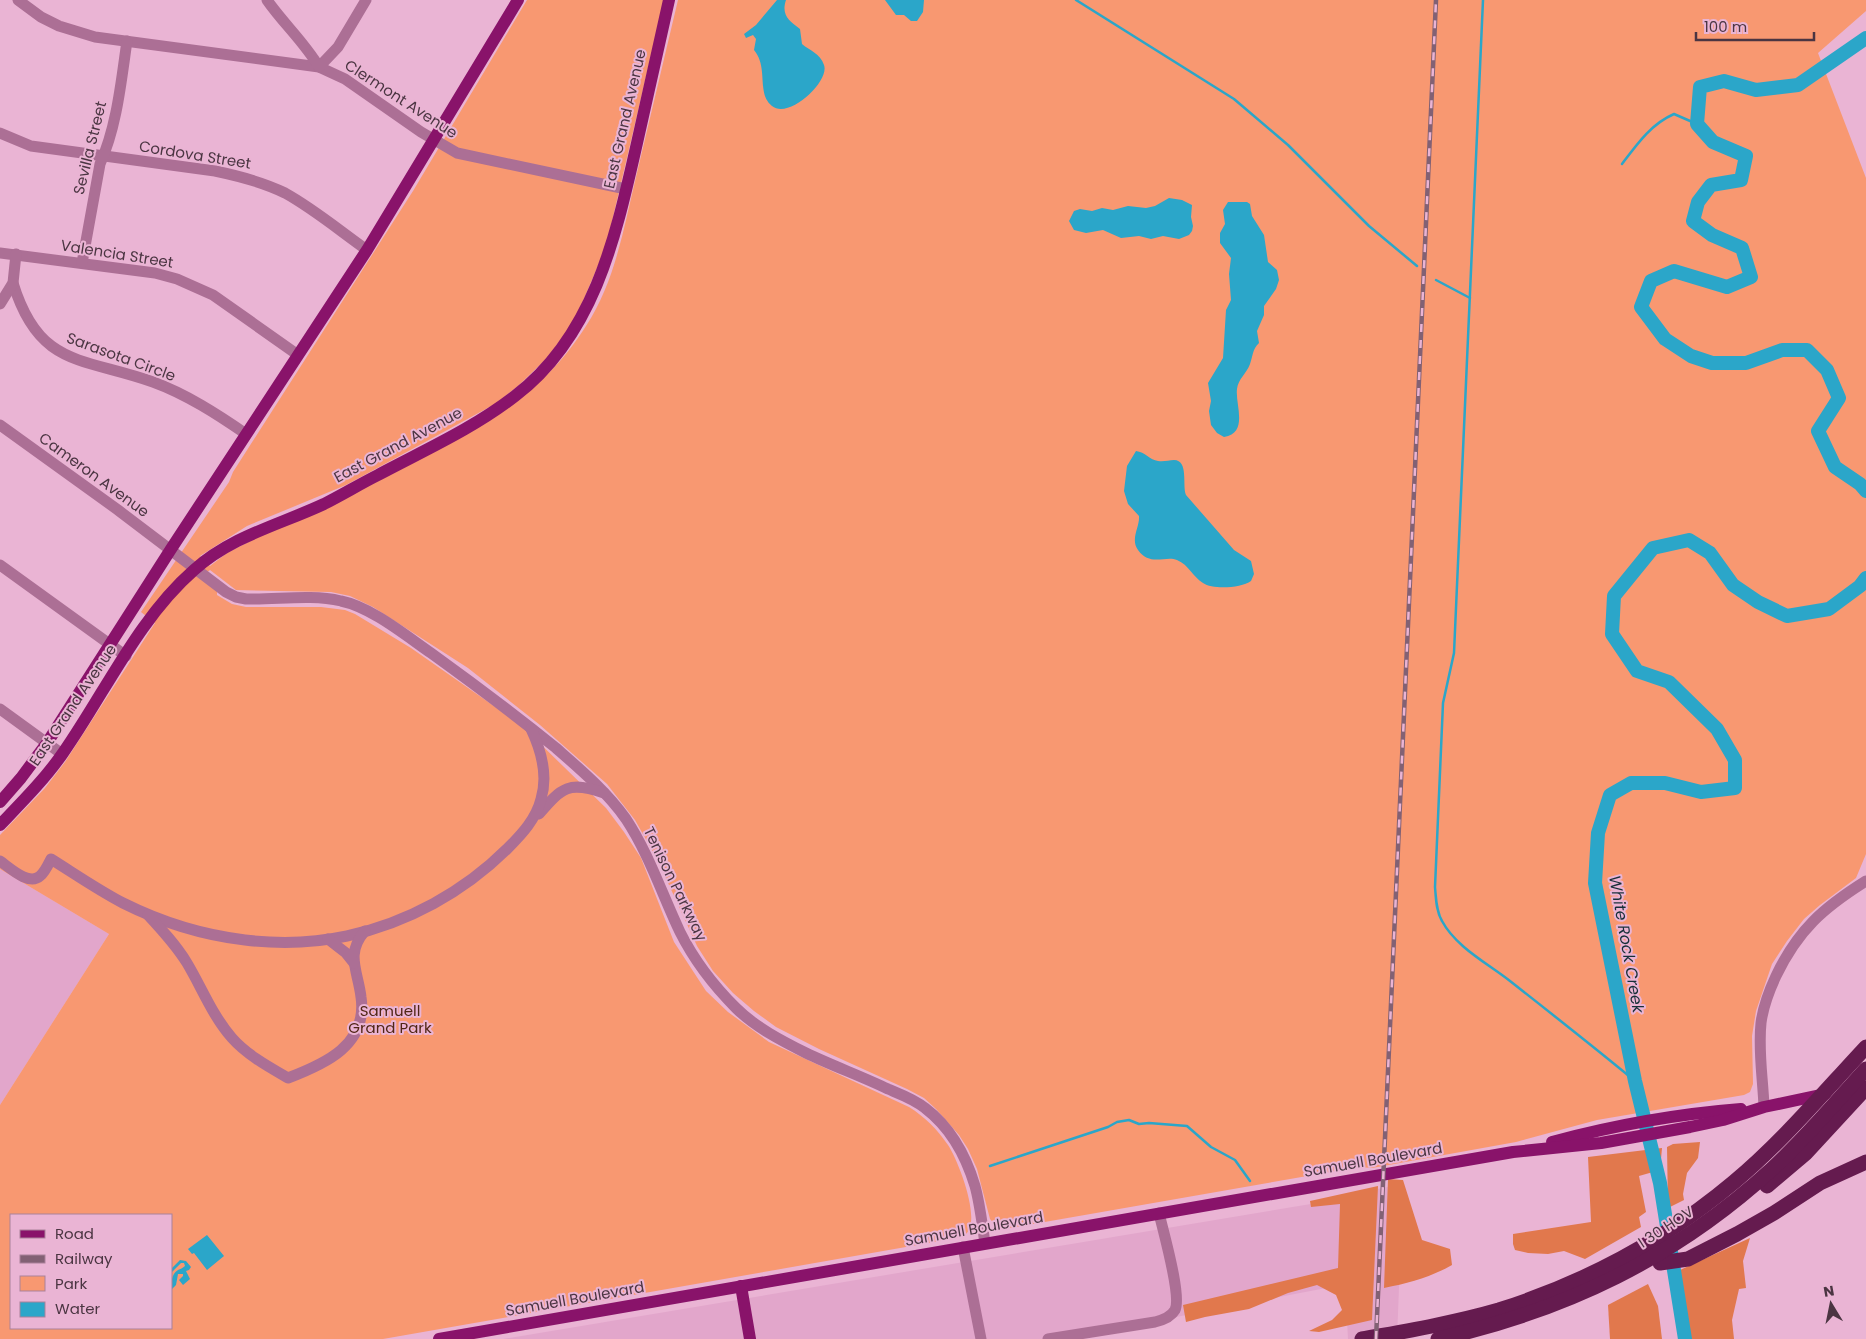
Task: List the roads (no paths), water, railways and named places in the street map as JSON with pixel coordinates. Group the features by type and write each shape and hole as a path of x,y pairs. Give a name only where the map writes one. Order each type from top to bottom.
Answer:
{"highway":[{"path":"1479,1339 1544,1318 1615,1262 1652,1241 1722,1192 1786,1134 1866,1047"},
{"name":"I 30 HOV","path":"1438,1339 1544,1309 1626,1272 1691,1234 1747,1191 1791,1151 1866,1069"},
{"path":"1362,1339 1574,1295 1630,1280 1660,1263 1724,1219 1786,1170 1806,1153 1866,1087"},
{"path":"1660,1263 1688,1259 1754,1225 1820,1183 1864,1163"}],"main road":[{"name":"East Grand Avenue","path":"0,802 47,743 170,549 367,250 518,0"},
{"name":"East Grand Avenue","path":"0,825 39,783 62,754 151,618 195,568 231,543 250,533 323,504 466,429 516,396 531,383 570,336 596,290 610,248 626,189 669,0"},
{"name":"Samuell Boulevard","path":"439,1339 1514,1152 1601,1143 1690,1127 1723,1120 1764,1107 1866,1087"},
{"name":"Samuell Boulevard","path":"1514,1152 1600,1129 1688,1113 1764,1107"},
{"path":"741,1286 750,1339"}],"street":[{"name":"Clermont Avenue","path":"18,0 41,17 59,26 95,37 319,67 345,79 433,140 465,155 626,189"},
{"path":"267,0 300,43 311,54 319,67 338,47 366,0"},
{"name":"Sevilla Street","path":"82,263 100,164 104,156 118,100 127,41"},
{"path":"285,62 293,58 297,53 300,43"},
{"name":"Cordova Street","path":"0,133 31,146 215,171 262,183 285,193 305,205 367,250"},
{"name":"Valencia Street","path":"0,252 155,273 177,279 198,287 228,305 298,355"},
{"path":"0,304 13,283 16,254"},
{"name":"Sarasota Circle","path":"13,283 26,316 37,332 56,350 87,364 152,382 171,390 222,418 246,434"},
{"name":"Cameron Avenue","path":"0,425 170,549"},
{"name":"Tenison Parkway","path":"170,549 226,592 236,597 341,601 354,605 373,615 492,696 575,765 606,794 625,818 655,872 687,945 713,982 738,1011 761,1028 793,1046 907,1097 940,1122 960,1150 969,1169 975,1188 985,1243"},
{"path":"0,566 126,656"},
{"path":"0,710 62,754"},
{"path":"529,726 539,750 544,774 541,800 529,825"},
{"path":"0,862 26,878 34,879 42,874 52,859 121,902 147,914 190,929 216,935 264,941 282,942 328,939 365,931 412,914 454,892 502,854 556,794 564,789 584,788 606,794"},
{"path":"1764,1107 1760,1040 1761,1021 1772,983 1792,945 1805,929 1837,900 1866,881"},
{"path":"147,914 177,948 209,1006 233,1039 262,1063 288,1078 326,1062 344,1048 359,1024 362,1009 354,963 354,950 357,940 365,931"},
{"path":"177,948 181,935 190,929"},
{"path":"328,939 346,953 354,963"},
{"path":"1048,1339 1155,1322 1172,1315 1177,1303 1172,1270 1159,1213"},
{"path":"963,1247 980,1339"}],"water":[{"path":"777,0 786,0 785,14 800,29 802,44 820,58 824,65 821,80 807,97 788,108 779,109 767,101 763,87 761,65 754,50 756,39 753,35 746,38 744,34 756,25"},
{"path":"885,0 924,0 923,12 917,21 911,21 904,15 896,15"},
{"path":"1169,198 1182,200 1192,205 1192,231 1189,235 1179,239 1163,236 1151,239 1139,236 1121,238 1103,230 1086,233 1074,230 1069,221 1074,211 1080,209 1092,211 1102,208 1113,210 1128,206 1146,208 1155,206"},
{"path":"1228,202 1247,202 1250,204 1252,216 1264,235 1268,262 1277,270 1279,280 1276,289 1264,306 1264,315 1257,331 1259,343 1254,351 1249,367 1238,385 1239,424 1232,434 1224,437 1217,433 1211,425 1209,411 1211,401 1208,383 1223,358 1226,310 1231,300 1229,274 1231,258 1220,243 1220,233 1225,224 1223,210"},
{"path":"1136,451 1155,460 1174,460 1182,464 1186,495 1234,550 1251,561 1254,574 1251,581 1241,585 1213,587 1203,583 1185,565 1177,560 1148,558 1138,550 1135,537 1139,516 1128,504 1124,491 1127,466"},
{"path":"207,1235 224,1256 207,1270 194,1253 192,1254 188,1249"},
{"path":"180,1260 186,1261 191,1267 186,1271 190,1279 183,1285 179,1280 183,1274 178,1274 176,1285 172,1289 174,1274 185,1266 184,1263 181,1263 172,1272 172,1268"}],"waterway":[{"path":"1076,0 1234,99 1288,145 1369,226 1417,266"},
{"path":"1483,0 1454,653 1443,703 1435,887 1437,904 1442,921 1455,939 1635,1081"},
{"name":"White Rock Creek","path":"1866,38 1798,85 1756,90 1724,81 1700,87 1697,124 1713,142 1746,156 1741,180 1711,185 1698,202 1693,221 1712,235 1742,248 1751,277 1727,287 1674,271 1651,281 1641,307 1665,339 1691,356 1712,363 1746,363 1782,350 1807,350 1827,370 1839,398 1818,431 1835,467 1860,484 1866,491"},
{"path":"1622,164 1645,135 1666,118 1674,114 1697,124"},
{"path":"1436,280 1470,298"},
{"name":"White Rock Creek","path":"1685,1339 1660,1183 1635,1081 1595,883 1598,833 1610,795 1631,783 1665,783 1701,792 1735,788 1735,760 1717,729 1669,682 1637,671 1612,634 1614,596 1653,548 1689,540 1710,553 1733,585 1758,602 1787,616 1829,609 1860,586 1866,578"},
{"path":"990,1166 1108,1127 1117,1122 1129,1120 1139,1124 1187,1126 1211,1147 1235,1160 1250,1181"}],"railway":[{"path":"1376,1339 1436,0"}],"park label":[{"name":"Samuell Grand Park","path":"390,1020"}]}
